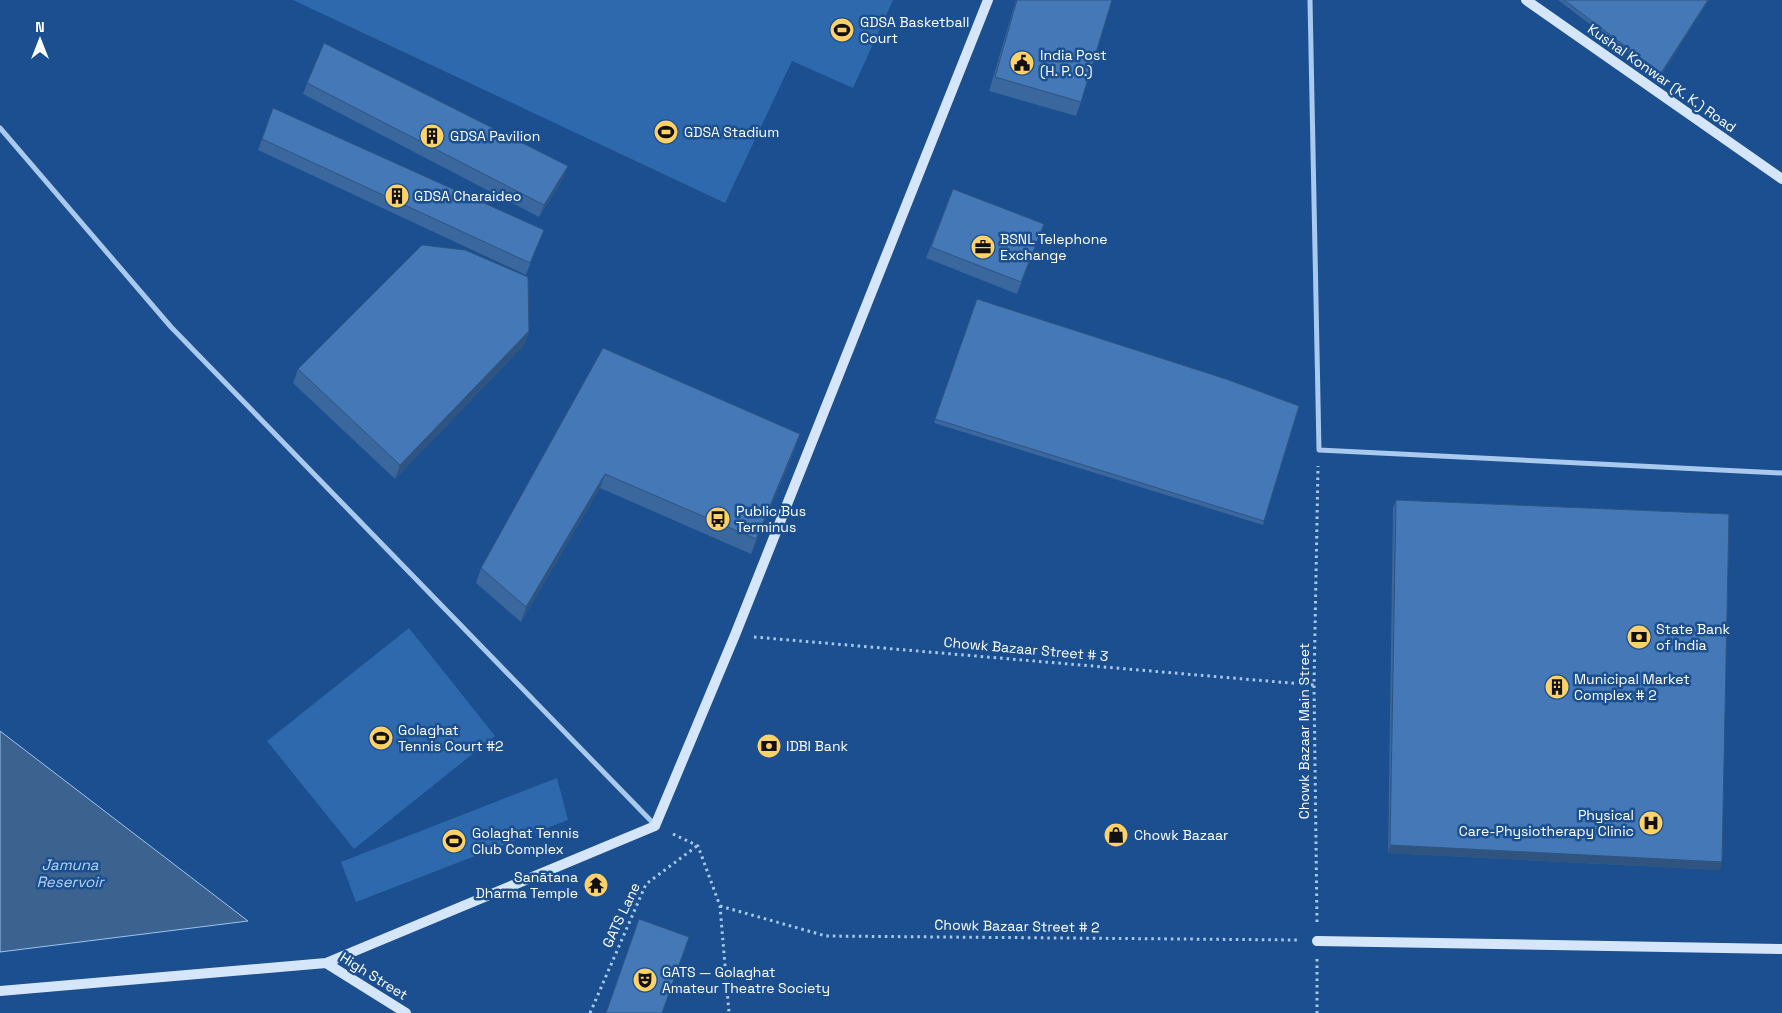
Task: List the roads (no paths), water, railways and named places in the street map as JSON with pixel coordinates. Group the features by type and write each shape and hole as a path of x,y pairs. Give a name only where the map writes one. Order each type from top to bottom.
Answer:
{"main road":[{"path":"0,991 326,963 655,826 735,635 988,0"},
{"name":"Kushal Konwar (K. K.) Road","path":"1526,0 1782,179"},
{"path":"1317,941 1782,949"},
{"name":"High Street","path":"326,963 406,1013"}],"street":[{"path":"1310,0 1319,450 1782,473"},
{"path":"0,128 171,327 655,826"}],"water":[{"name":"Jamuna Reservoir","path":"0,731 248,921 0,952"}],"place":[{"name":"GDSA Basketball Court","path":"842,30"},
{"name":"India Post (H. P. O.)","path":"1022,63"},
{"name":"GDSA Stadium","path":"666,132"},
{"name":"GDSA Pavilion","path":"432,136"},
{"name":"GDSA Charaideo","path":"397,196"},
{"name":"BSNL Telephone Exchange","path":"983,247"},
{"name":"Public Bus Terminus","path":"718,519"},
{"name":"State Bank of India","path":"1639,637"},
{"name":"Municipal Market Complex # 2","path":"1557,687"},
{"name":"Golaghat Tennis Court #2","path":"381,738"},
{"name":"IDBI Bank","path":"769,746"},
{"name":"Physical Care-Physiotherapy Clinic","path":"1651,823"},
{"name":"Chowk Bazaar","path":"1116,835"},
{"name":"Golaghat Tennis Club Complex","path":"454,841"},
{"name":"Sanātana Dharma Temple","path":"596,885"},
{"name":"GATS — Golaghat Amateur Theatre Society","path":"645,980"}]}
